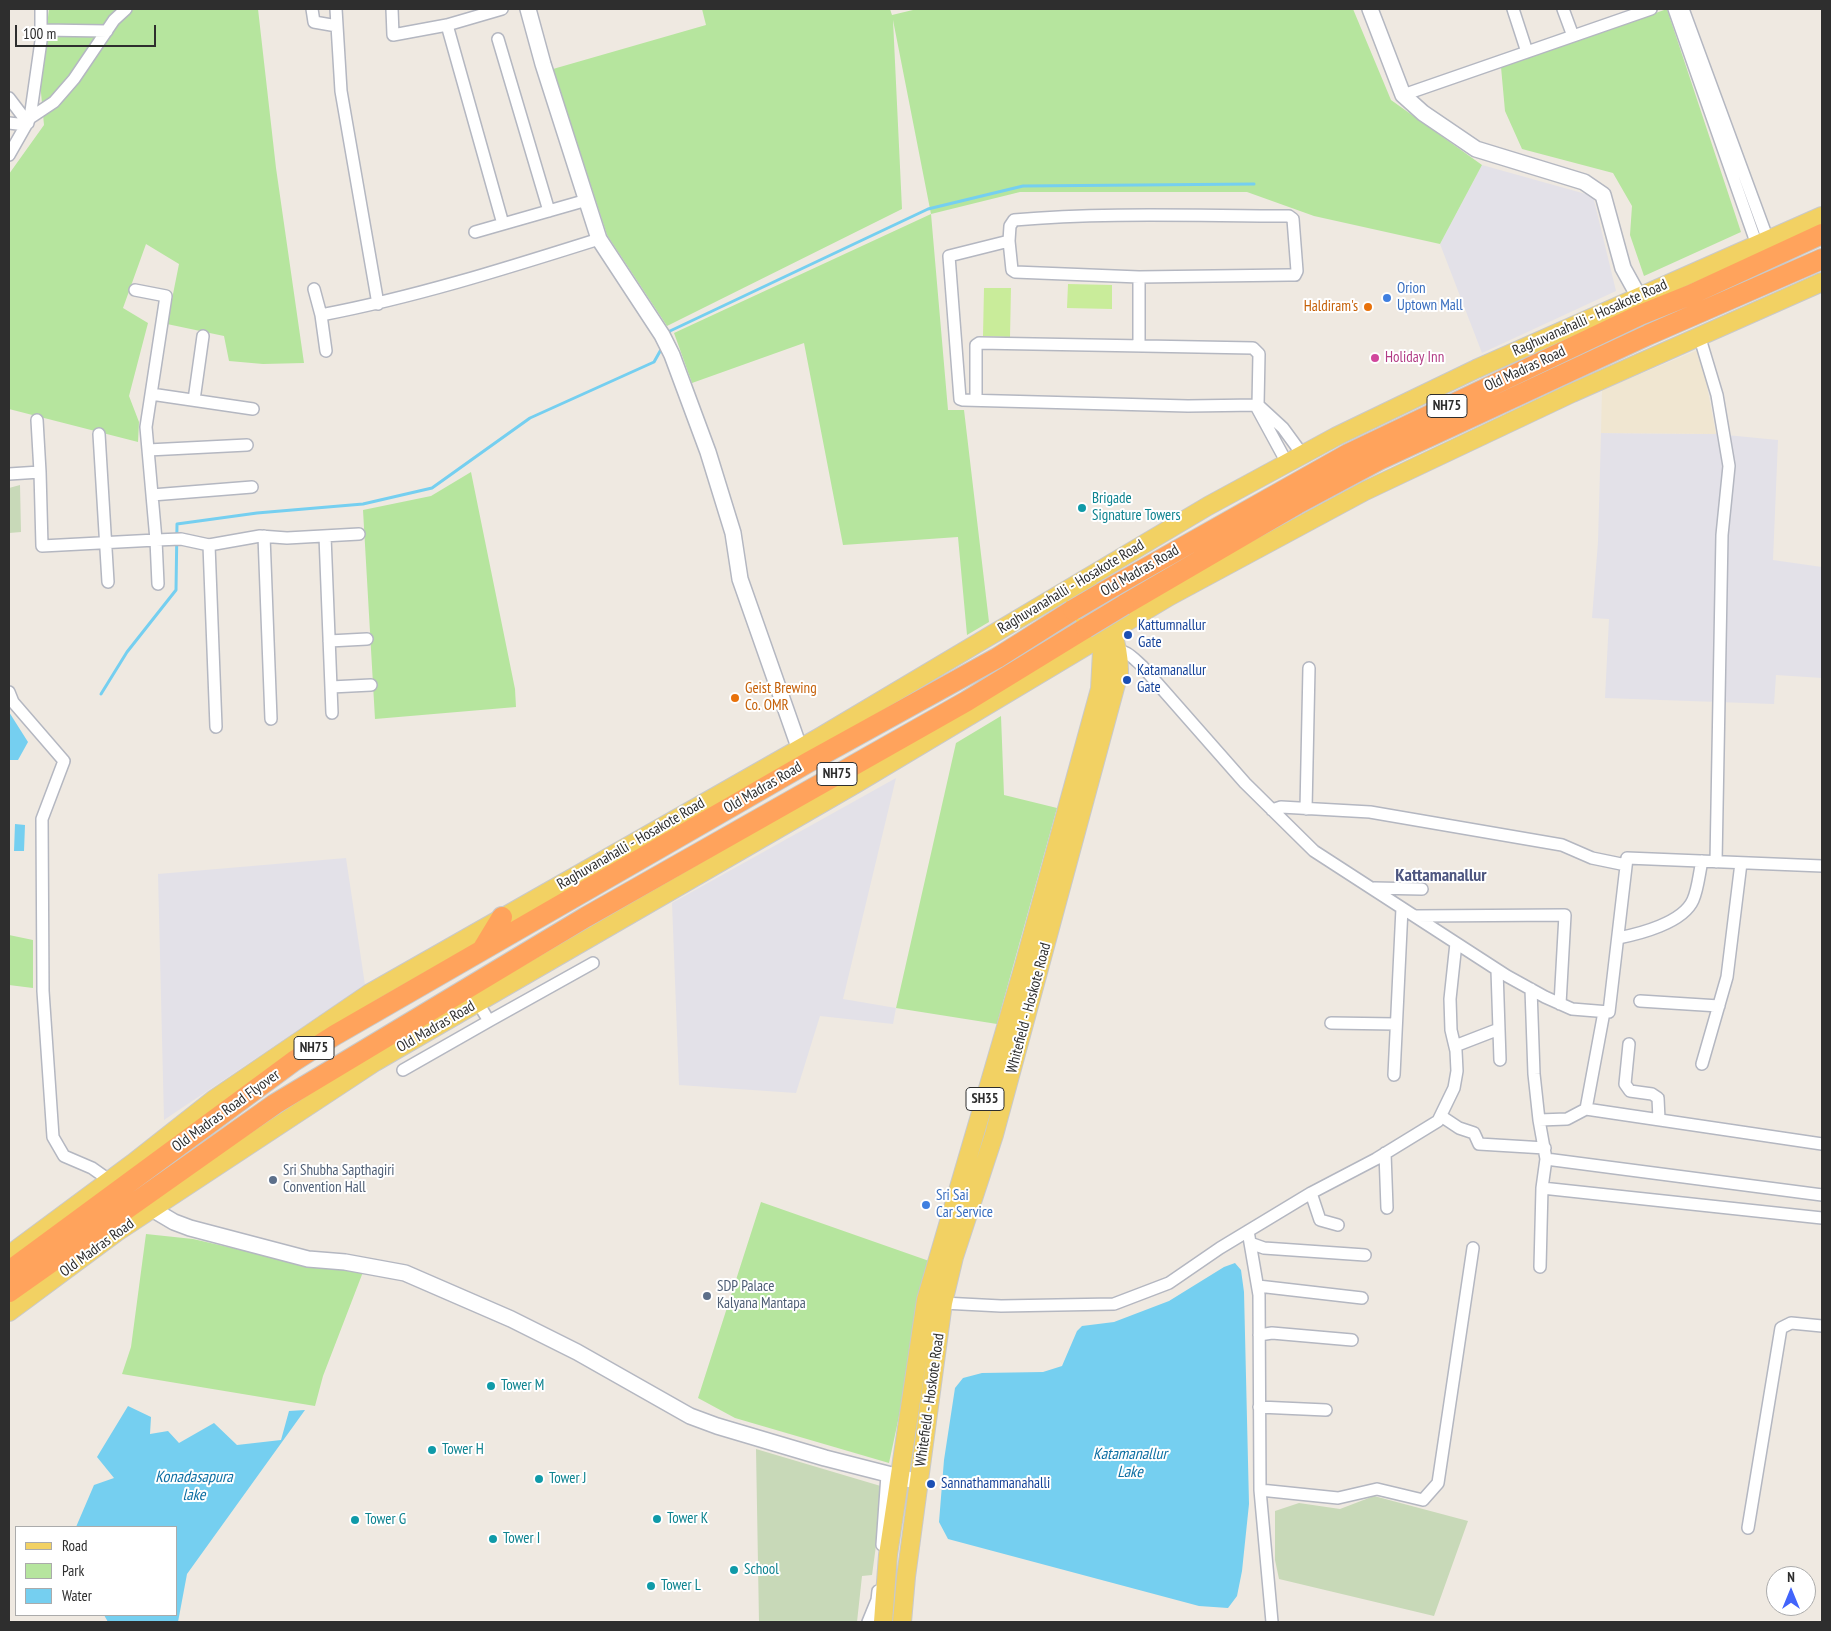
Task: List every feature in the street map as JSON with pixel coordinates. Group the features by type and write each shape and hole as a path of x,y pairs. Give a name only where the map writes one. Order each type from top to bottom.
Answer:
{"highway":[{"name":"Old Madras Road","path":"481,952 766,787 997,658 1114,586 1363,447 1640,315 1822,234"},
{"name":"NH75","path":"1101,642 1124,606 1297,504 1379,460 1648,335 1822,259"},
{"name":"Old Madras Road","path":"345,1072 586,917 967,701 1101,642"},
{"path":"481,952 502,917"},
{"name":"Old Madras Road Flyover","path":"9,1292 131,1195 158,1160 294,1061 355,1023 481,952"},
{"name":"Old Madras Road Flyover","path":"9,1271 275,1104 345,1072"}],"main road":[{"path":"528,9 540,56 600,238 662,335 672,355 708,452 733,533 740,579 799,747"},
{"path":"1370,9 1403,95 1423,113 1476,149 1584,182 1603,196 1623,268 1639,297"},
{"name":"Raghuvanahalli - Hosakote Road","path":"131,1195 213,1100 370,993 799,747 1076,584 1294,458 1476,369 1822,216"},
{"name":"Old Madras Road","path":"345,1072 478,1003 1101,642 1113,630 1170,596 1364,491 1699,335 1822,282"},
{"path":"1076,584 1113,630"},
{"path":"1076,584 1101,642"},
{"name":"Whitefield - Hoskote Road","path":"883,1622 893,1476 926,1300 994,1135 1091,782 1119,673 1101,642"},
{"path":"9,1254 131,1195 174,1222 190,1228 308,1259 346,1262 405,1273 526,1326 577,1352 690,1416 717,1426 919,1482"},
{"name":"Old Madras Road","path":"9,1312 131,1195"},
{"name":"Whitefield - Hoskote Road","path":"902,1622 953,1234"}],"street":[{"path":"9,155 28,122 42,30 41,9"},
{"path":"9,123 28,122 54,102 74,79 107,31 126,9"},
{"path":"312,9 314,22 337,26"},
{"path":"336,9 341,91 378,304"},
{"path":"392,9 393,35 447,25 502,9"},
{"path":"1513,9 1528,52"},
{"path":"1563,9 1573,36"},
{"path":"1613,9 1617,20"},
{"path":"1403,95 1651,9"},
{"path":"1674,9 1763,243"},
{"path":"1683,9 1763,243"},
{"path":"447,25 503,224"},
{"path":"42,30 107,31"},
{"path":"498,39 549,210"},
{"path":"9,98 28,122"},
{"path":"475,232 587,200"},
{"path":"1186,215 1289,216 1294,219 1297,271 1295,275 1139,277 1015,272 1012,270 1009,241 1010,226 1014,220 1049,217 1186,215"},
{"path":"321,315 378,304 479,277 600,238"},
{"path":"1009,241 949,256 960,399 1257,405 1283,428 1294,458"},
{"path":"1139,277 1139,346"},
{"path":"314,289 321,315 326,351"},
{"path":"135,290 166,296 146,427 158,584"},
{"path":"1699,335 1716,395 1729,466 1722,535 1716,862"},
{"path":"194,400 203,336"},
{"path":"976,400 976,345 980,343 1253,348 1259,354 1257,405 1294,458"},
{"path":"151,394 252,409"},
{"path":"37,420 42,546 181,539 209,545 264,536 287,538 359,534"},
{"path":"99,434 108,582"},
{"path":"148,450 248,445"},
{"path":"9,474 40,472"},
{"path":"152,495 252,487"},
{"path":"264,536 271,719"},
{"path":"325,536 332,714"},
{"path":"209,545 216,727"},
{"path":"329,641 367,639"},
{"path":"1101,642 1127,653 1142,666 1245,783 1314,851 1498,970 1572,1009 1609,1012 1627,858 1822,866"},
{"path":"1306,809 1309,668"},
{"path":"331,687 371,686"},
{"path":"9,692 14,702 64,761 46,809 42,827 43,991 53,1137 64,1156 92,1168 131,1195"},
{"path":"1272,810 1281,808 1370,812 1562,845 1592,858 1626,865"},
{"path":"1618,938 1654,930 1690,906 1694,898 1702,861"},
{"path":"1702,1064 1727,977 1741,863"},
{"path":"1371,888 1422,890"},
{"path":"1394,1075 1402,908"},
{"path":"1416,916 1565,916 1560,1004"},
{"path":"944,1303 1000,1306 1114,1304 1169,1283 1248,1231 1311,1193 1385,1153 1438,1121 1454,1088 1457,1071 1455,1046 1451,1030 1450,999 1456,943"},
{"path":"403,1070 593,963"},
{"path":"1498,970 1500,1060"},
{"path":"1531,989 1534,1074 1539,1120 1546,1153 1542,1188 1540,1267"},
{"path":"1640,1001 1719,1006"},
{"path":"478,1003 489,1021"},
{"path":"1586,1109 1604,1012"},
{"path":"1331,1023 1395,1024"},
{"path":"1455,1046 1499,1029"},
{"path":"1629,1044 1626,1084 1630,1092 1652,1094 1658,1098 1659,1120"},
{"path":"1539,1120 1567,1119 1586,1109 1822,1144"},
{"path":"1441,1116 1460,1128 1474,1133 1479,1144 1822,1195"},
{"path":"1385,1153 1387,1208"},
{"path":"1542,1188 1822,1218"},
{"path":"1311,1193 1320,1220 1338,1224"},
{"path":"1248,1231 1258,1286 1260,1334 1260,1490 1272,1622"},
{"path":"1250,1243 1264,1248 1364,1255"},
{"path":"1260,1490 1338,1498 1377,1489 1424,1500 1438,1484 1473,1248"},
{"path":"1258,1286 1362,1298"},
{"path":"1748,1528 1781,1328 1791,1322 1822,1326"},
{"path":"1260,1334 1352,1340"},
{"path":"1260,1407 1326,1410"},
{"path":"868,1622 877,1600 893,1476"}],"shaded area":[{"path":"1482,165 1593,196 1616,291 1482,353 1440,244"},
{"path":"1700,349 1716,434 1601,433 1602,390"},
{"path":"1601,433 1716,434 1778,440 1773,560 1822,567 1822,678 1776,675 1774,704 1605,698 1609,619 1592,618 1598,542"},
{"path":"896,778 843,999 896,1008 893,1024 820,1016 796,1093 679,1085 672,903"},
{"path":"346,858 365,985 164,1120 158,874"}],"green space":[{"path":"49,9 258,9 276,168 304,363 263,364 229,361 224,336 167,324 179,264 146,244 123,308 148,323 129,396 139,422 138,442 9,409 9,174 44,125 40,82"},
{"path":"702,9 890,9 892,15 917,9 1353,9 1391,100 1482,165 1440,244 1314,216 1247,192 1020,192 931,214 893,20 902,209 667,326 607,235 553,69 706,25"},
{"path":"1667,9 1741,232 1644,276 1630,235 1632,206 1613,173 1522,149 1505,111 1501,67"},
{"path":"931,214 948,410 964,410 989,622 967,635 958,537 843,545 804,343 692,383 674,333"},
{"path":"1068,284 1112,285 1112,309 1067,308"},
{"path":"984,288 1011,288 1010,337 983,336"},
{"path":"471,472 515,689 516,707 375,719 363,510 431,496"},
{"path":"20,485 21,532 9,533 9,488"},
{"path":"1001,716 1004,795 1057,808 997,1024 896,1008 956,743"},
{"path":"9,935 33,940 33,988 9,985"},
{"path":"761,1202 932,1262 889,1463 735,1418 698,1398"},
{"path":"146,1234 193,1239 285,1260 363,1272 323,1376 315,1406 122,1374 131,1347"},
{"path":"756,1449 884,1487 872,1575 862,1576 857,1622 759,1622"},
{"path":"1374,1496 1468,1521 1434,1616 1279,1579 1275,1560 1275,1511 1299,1503 1340,1509"}],"water":[{"path":"9,712 28,742 18,760 9,760"},
{"path":"15,824 25,825 24,851 14,851"},
{"name":"Katamanallur Lake","path":"1235,1263 1241,1270 1244,1292 1249,1504 1242,1571 1237,1596 1228,1608 1199,1606 948,1539 939,1522 944,1460 955,1388 963,1378 982,1373 1043,1372 1062,1366 1077,1331 1082,1326 1114,1322 1169,1301 1224,1267"},
{"name":"Konadasapura lake","path":"128,1406 151,1417 150,1434 168,1431 179,1443 214,1423 237,1445 281,1440 289,1411 305,1410 187,1574 178,1622 108,1622 105,1616 178,1616 178,1526 76,1526 94,1485 114,1478 97,1457"}],"waterway":[{"path":"668,335 670,331 928,209 1023,186 1254,184"},
{"path":"101,694 127,652 176,590 177,524 257,513 363,504 432,488 530,418 654,362 663,346"}],"place":[{"name":"Orion Uptown Mall","path":"1387,298"},
{"name":"Haldiram's","path":"1368,307"},
{"name":"Holiday Inn","path":"1375,358"},
{"name":"Brigade Signature Towers","path":"1082,508"},
{"name":"Kattumnallur Gate","path":"1128,635"},
{"name":"Katamanallur Gate","path":"1127,680"},
{"name":"Geist Brewing Co. OMR","path":"735,698"},
{"name":"Sri Shubha Sapthagiri Convention Hall","path":"273,1180"},
{"name":"Sri Sai Car Service","path":"926,1205"},
{"name":"SDP Palace Kalyana Mantapa","path":"707,1296"},
{"name":"Tower M","path":"491,1386"},
{"name":"Tower H","path":"432,1450"},
{"name":"Tower J","path":"539,1479"},
{"name":"Sannathammanahalli","path":"931,1484"},
{"name":"Tower K","path":"657,1519"},
{"name":"Tower G","path":"355,1520"},
{"name":"Tower I","path":"493,1539"},
{"name":"School","path":"734,1570"},
{"name":"Tower L","path":"651,1586"}],"district":[{"name":"Kattamanallur","path":"1441,876"}]}
